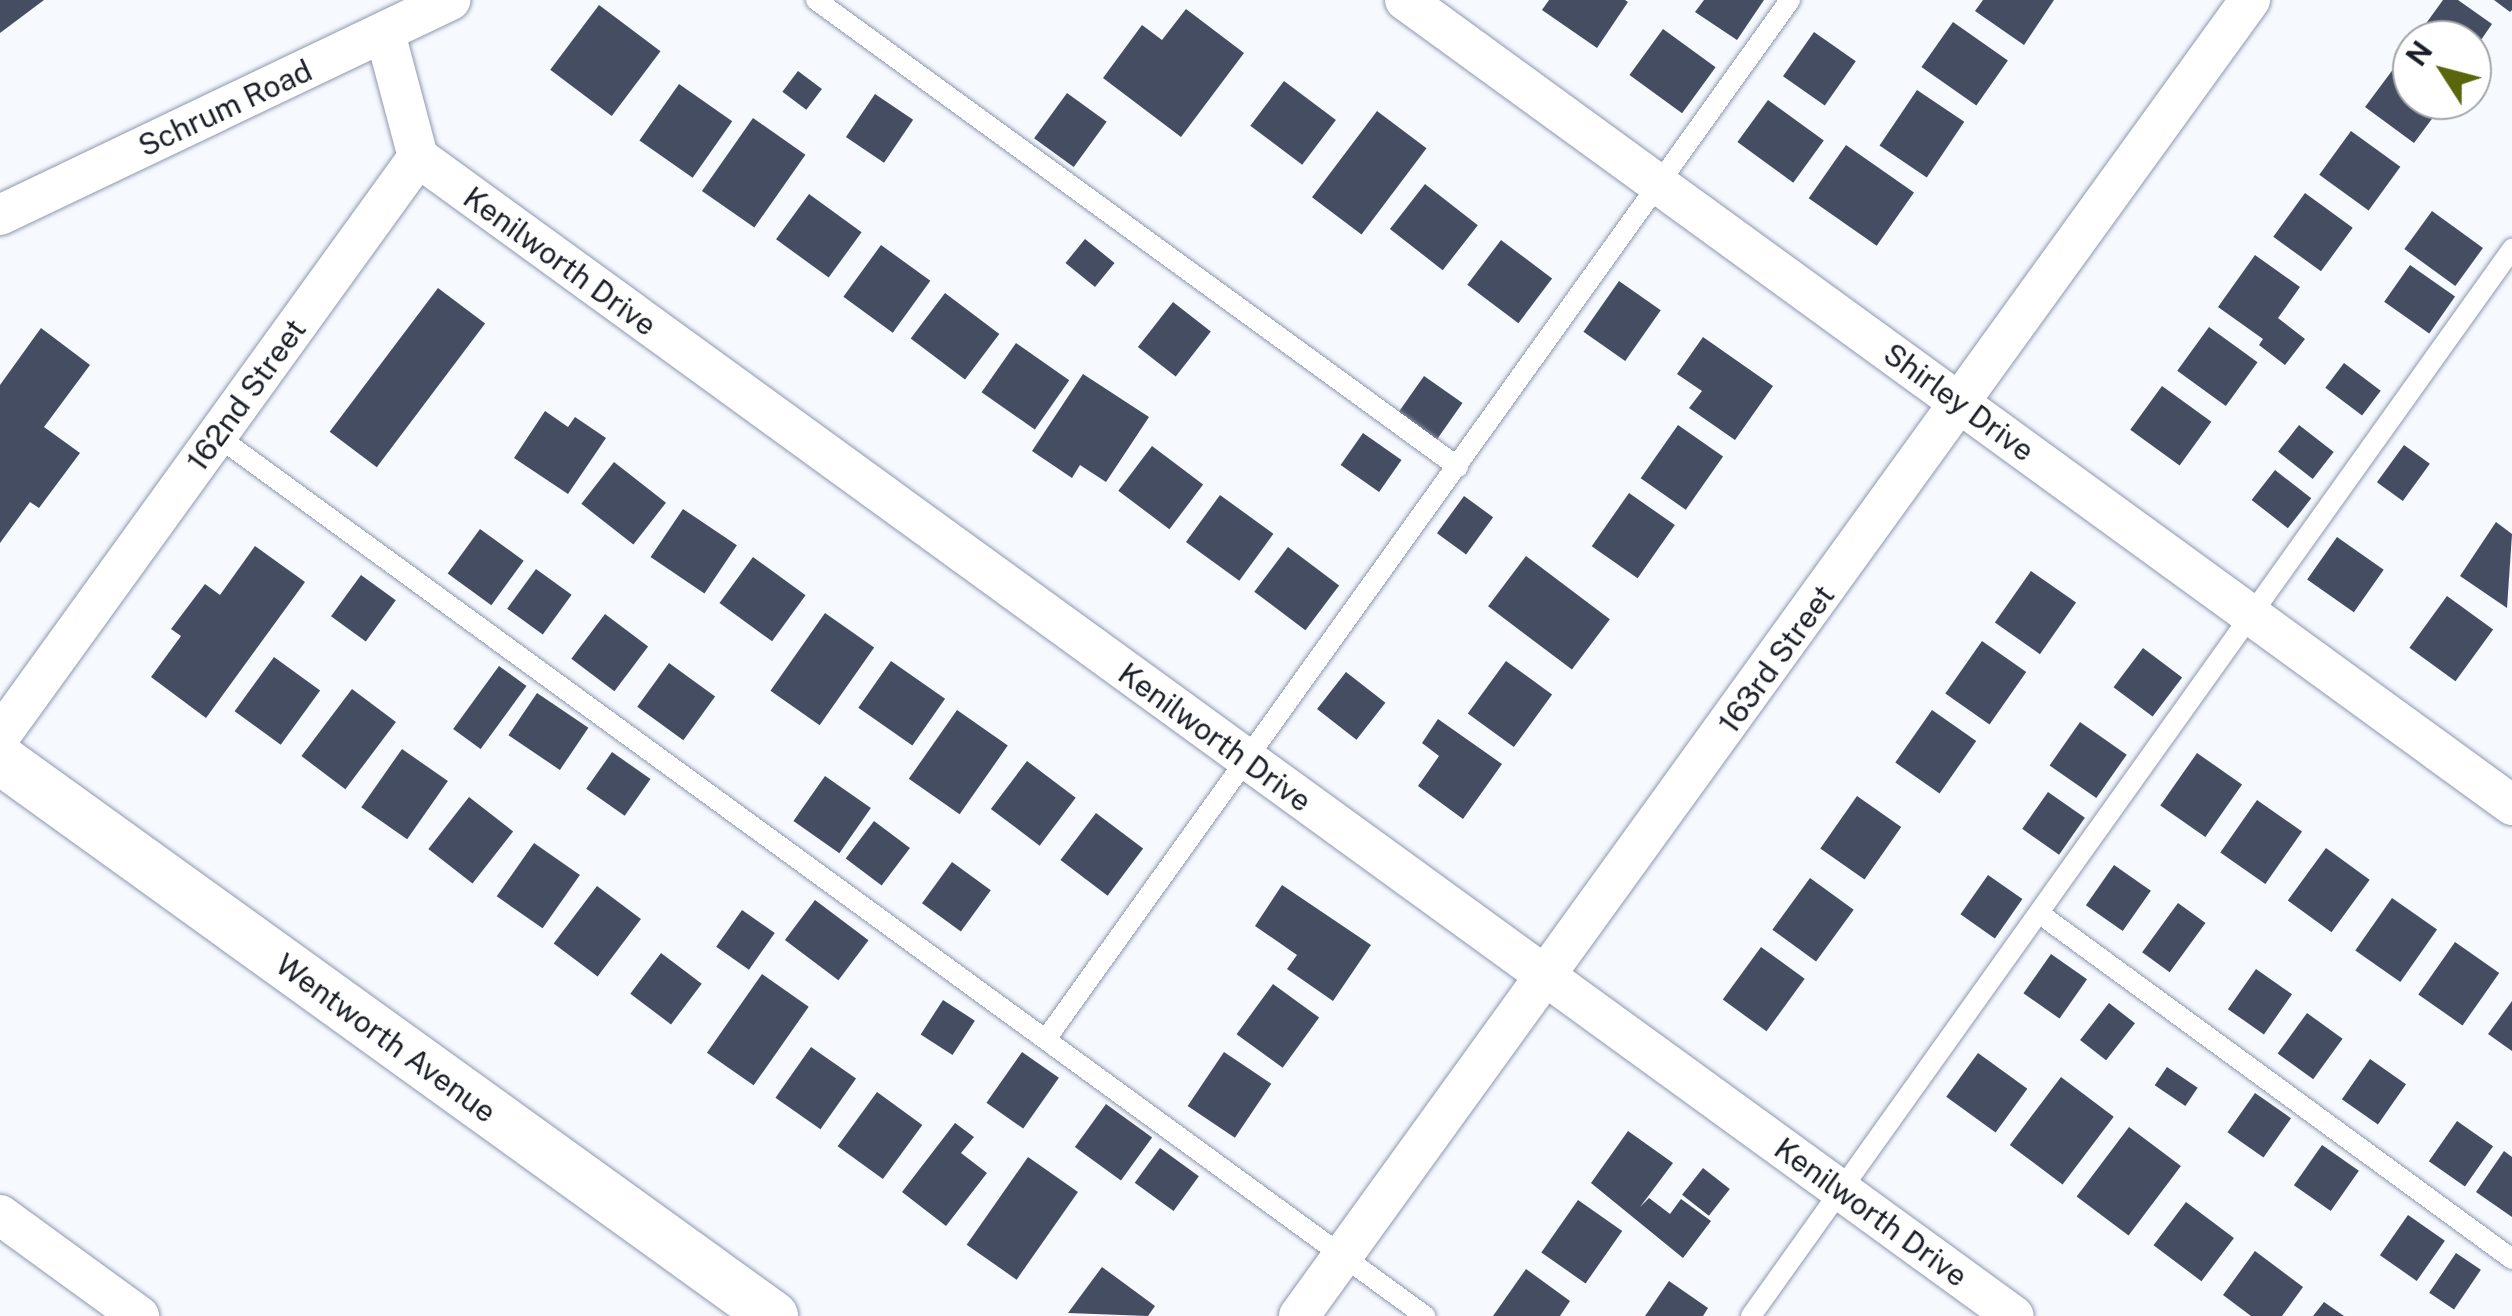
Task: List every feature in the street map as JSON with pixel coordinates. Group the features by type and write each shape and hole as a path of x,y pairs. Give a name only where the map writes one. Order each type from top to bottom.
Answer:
{"street":[{"name":"Schrum Road","path":"0,215 450,0"},
{"name":"Shirley Drive","path":"1405,0 2512,805"},
{"name":"163rd Street","path":"1299,1316 1548,978 2250,0"},
{"path":"385,33 418,156"},
{"name":"162nd Street","path":"0,736 418,156"},
{"name":"Kenilworth Drive","path":"418,156 2014,1316"},
{"name":"Wentworth Avenue","path":"0,760 773,1316"},
{"path":"0,1215 139,1316"}],"lane":[{"path":"816,0 1458,467"},
{"path":"1046,1040 1790,0"},
{"path":"1751,1316 2512,248"},
{"path":"217,436 1425,1316"},
{"path":"2040,914 2512,1259"}],"building":[{"path":"0,0 44,0 0,33"},
{"path":"1549,0 1628,2 1597,48 1542,10"},
{"path":"1704,0 1764,0 1737,40 1695,12"},
{"path":"1983,0 2054,0 2024,45 1975,11"},
{"path":"2443,0 2458,0 2486,20 2428,20"},
{"path":"2494,0 2512,0 2512,10 2510,12"},
{"path":"599,5 660,51 612,116 550,70"},
{"path":"1186,9 1244,53 1181,137 1103,78 1142,25 1162,40"},
{"path":"1953,22 2008,60 1976,105 1921,67"},
{"path":"1663,29 1716,67 1682,113 1629,75"},
{"path":"1814,32 1856,61 1825,105 1783,76"},
{"path":"798,71 822,89 806,110 782,92"},
{"path":"2392,71 2392,120 2431,120 2414,143 2365,107"},
{"path":"1284,81 1336,120 1302,165 1250,126"},
{"path":"679,84 732,121 693,178 639,141"},
{"path":"1917,90 1964,122 1927,177 1880,146"},
{"path":"1067,93 1107,122 1074,167 1034,138"},
{"path":"875,94 913,120 884,163 846,137"},
{"path":"1768,100 1824,141 1793,183 1737,142"},
{"path":"1377,111 1427,148 1362,235 1312,197"},
{"path":"753,118 805,155 754,228 702,191"},
{"path":"2351,131 2400,167 2369,211 2319,175"},
{"path":"1846,145 1914,193 1877,246 1809,198"},
{"path":"1425,184 1478,225 1443,270 1390,229"},
{"path":"2305,193 2353,228 2321,271 2273,237"},
{"path":"809,194 862,232 829,278 776,239"},
{"path":"2432,211 2483,248 2455,286 2404,249"},
{"path":"1085,239 1115,263 1095,287 1065,263"},
{"path":"1501,240 1552,279 1518,323 1467,285"},
{"path":"881,245 930,281 893,333 843,297"},
{"path":"2255,255 2300,287 2278,318 2305,339 2285,365 2259,345 2263,339 2218,307"},
{"path":"2410,265 2455,297 2429,333 2384,302"},
{"path":"1619,281 1661,310 1625,361 1583,332"},
{"path":"438,288 485,324 377,467 330,432"},
{"path":"945,293 999,334 965,379 911,339"},
{"path":"1173,302 1211,332 1176,376 1138,347"},
{"path":"2209,327 2258,362 2226,406 2177,371"},
{"path":"41,328 90,365 44,427 80,453 39,508 30,502 0,543 0,385"},
{"path":"1703,337 1773,386 1735,440 1689,408 1702,391 1677,374"},
{"path":"1016,343 1069,380 1035,429 982,392"},
{"path":"2344,363 2381,391 2362,415 2325,388"},
{"path":"1083,374 1149,417 1106,482 1080,465 1072,478 1032,451"},
{"path":"1424,376 1463,403 1437,440 1398,413"},
{"path":"2162,386 2211,422 2180,466 2130,430"},
{"path":"545,411 568,427 575,417 606,438 568,494 514,458"},
{"path":"1678,425 1723,457 1686,510 1641,478"},
{"path":"2299,425 2334,452 2313,479 2278,452"},
{"path":"1363,433 1402,460 1379,492 1341,465"},
{"path":"2404,445 2430,464 2403,501 2377,482"},
{"path":"1152,446 1203,485 1169,529 1118,491"},
{"path":"614,462 666,503 633,544 581,504"},
{"path":"2275,470 2311,498 2288,528 2252,500"},
{"path":"1629,493 1675,525 1638,578 1592,546"},
{"path":"1220,495 1273,534 1239,581 1186,542"},
{"path":"1464,496 1493,517 1466,554 1437,533"},
{"path":"683,509 737,545 704,593 651,557"},
{"path":"2496,522 2512,534 2507,608 2460,576"},
{"path":"480,529 524,561 491,605 448,573"},
{"path":"2337,537 2384,570 2354,612 2307,580"},
{"path":"255,546 305,582 206,718 151,677 181,636 171,629 205,584 220,595"},
{"path":"1288,547 1339,586 1305,630 1254,592"},
{"path":"1526,556 1610,619 1572,670 1488,606"},
{"path":"753,557 806,595 772,641 719,603"},
{"path":"536,569 572,595 543,635 507,609"},
{"path":"2031,571 2076,603 2040,654 1995,623"},
{"path":"361,575 396,600 366,642 331,616"},
{"path":"2447,596 2493,630 2455,681 2409,648"},
{"path":"825,613 874,647 820,725 771,691"},
{"path":"605,614 648,646 614,691 571,659"},
{"path":"1982,641 2026,672 1990,724 1945,693"},
{"path":"2143,648 2182,677 2153,717 2114,687"},
{"path":"274,657 320,691 281,745 235,711"},
{"path":"891,661 945,699 912,746 858,708"},
{"path":"1506,661 1552,695 1514,747 1468,714"},
{"path":"669,663 715,697 683,740 637,707"},
{"path":"499,666 527,686 481,749 453,729"},
{"path":"1346,672 1385,703 1356,740 1317,709"},
{"path":"352,689 396,722 345,789 301,756"},
{"path":"537,693 588,728 560,770 508,735"},
{"path":"957,710 1008,746 960,814 909,779"},
{"path":"1932,710 1976,741 1940,793 1895,762"},
{"path":"1438,719 1502,764 1463,819 1418,786 1439,756 1422,743"},
{"path":"2080,722 2127,755 2096,798 2050,765"},
{"path":"402,749 448,781 407,839 361,807"},
{"path":"612,752 651,779 625,816 586,789"},
{"path":"2197,753 2242,785 2205,837 2160,805"},
{"path":"1027,761 1076,798 1040,846 991,809"},
{"path":"825,776 871,808 839,853 793,821"},
{"path":"2048,792 2085,818 2059,855 2022,829"},
{"path":"1857,796 1901,827 1865,879 1820,848"},
{"path":"469,797 513,831 472,883 428,849"},
{"path":"2257,800 2302,832 2265,884 2220,852"},
{"path":"1096,813 1143,849 1108,896 1060,860"},
{"path":"874,821 910,848 882,886 846,859"},
{"path":"534,843 580,875 543,928 497,896"},
{"path":"2326,848 2370,880 2331,932 2288,901"},
{"path":"952,862 991,890 961,931 922,903"},
{"path":"2114,865 2151,891 2123,931 2086,905"},
{"path":"1988,875 2022,899 1995,938 1960,914"},
{"path":"1810,878 1854,910 1816,962 1772,930"},
{"path":"1282,885 1371,945 1333,1001 1287,969 1297,955 1255,926"},
{"path":"597,886 641,919 598,977 554,944"},
{"path":"2392,898 2437,930 2400,982 2355,950"},
{"path":"815,900 869,940 838,980 785,940"},
{"path":"2178,903 2206,923 2170,972 2142,952"},
{"path":"742,910 775,933 749,970 716,947"},
{"path":"2455,942 2499,973 2463,1025 2418,994"},
{"path":"1761,947 1805,979 1766,1031 1723,1000"},
{"path":"661,953 702,984 671,1024 630,994"},
{"path":"2051,954 2087,979 2060,1019 2023,993"},
{"path":"2256,969 2292,994 2264,1034 2228,1009"},
{"path":"762,974 809,1007 754,1085 707,1053"},
{"path":"1273,984 1319,1018 1283,1068 1237,1034"},
{"path":"943,1000 975,1021 953,1055 921,1034"},
{"path":"2512,1001 2512,1051 2488,1034"},
{"path":"2109,1003 2135,1023 2106,1060 2080,1040"},
{"path":"2307,1013 2343,1039 2313,1079 2278,1053"},
{"path":"811,1047 856,1079 820,1129 775,1098"},
{"path":"1022,1052 1059,1078 1023,1129 986,1103"},
{"path":"1224,1052 1271,1084 1235,1138 1188,1106"},
{"path":"1978,1053 2027,1089 1996,1133 1946,1097"},
{"path":"2370,1059 2406,1084 2378,1124 2342,1099"},
{"path":"2167,1067 2198,1088 2185,1106 2155,1085"},
{"path":"2061,1077 2114,1117 2063,1185 2010,1145"},
{"path":"877,1092 922,1125 883,1179 838,1146"},
{"path":"2255,1093 2291,1118 2264,1158 2227,1132"},
{"path":"1106,1104 1152,1138 1121,1180 1075,1147"},
{"path":"2457,1121 2493,1146 2465,1186 2429,1161"},
{"path":"955,1123 974,1137 961,1153 987,1173 946,1226 902,1192"},
{"path":"2129,1127 2181,1166 2129,1236 2077,1196"},
{"path":"1628,1131 1673,1163 1640,1207 1649,1198 1670,1214 1681,1199 1711,1221 1683,1258 1591,1183"},
{"path":"2322,1145 2359,1171 2331,1211 2294,1185"},
{"path":"1160,1148 1199,1176 1174,1211 1135,1183"},
{"path":"2504,1151 2512,1157 2512,1217 2476,1192"},
{"path":"1028,1157 1078,1192 1017,1280 967,1245"},
{"path":"1703,1168 1730,1189 1709,1216 1682,1195"},
{"path":"1578,1200 1622,1231 1586,1283 1541,1252"},
{"path":"2186,1202 2234,1238 2201,1281 2154,1245"},
{"path":"2408,1215 2445,1241 2417,1281 2380,1255"},
{"path":"2255,1251 2303,1287 2282,1316 2251,1316 2223,1295"},
{"path":"2456,1253 2481,1270 2454,1310 2429,1293"},
{"path":"1102,1267 1155,1306 1148,1316 1068,1313"},
{"path":"1526,1269 1570,1301 1560,1316 1493,1316"},
{"path":"1669,1281 1708,1308 1703,1316 1645,1316"},
{"path":"2324,1302 2344,1316 2313,1316"}]}
